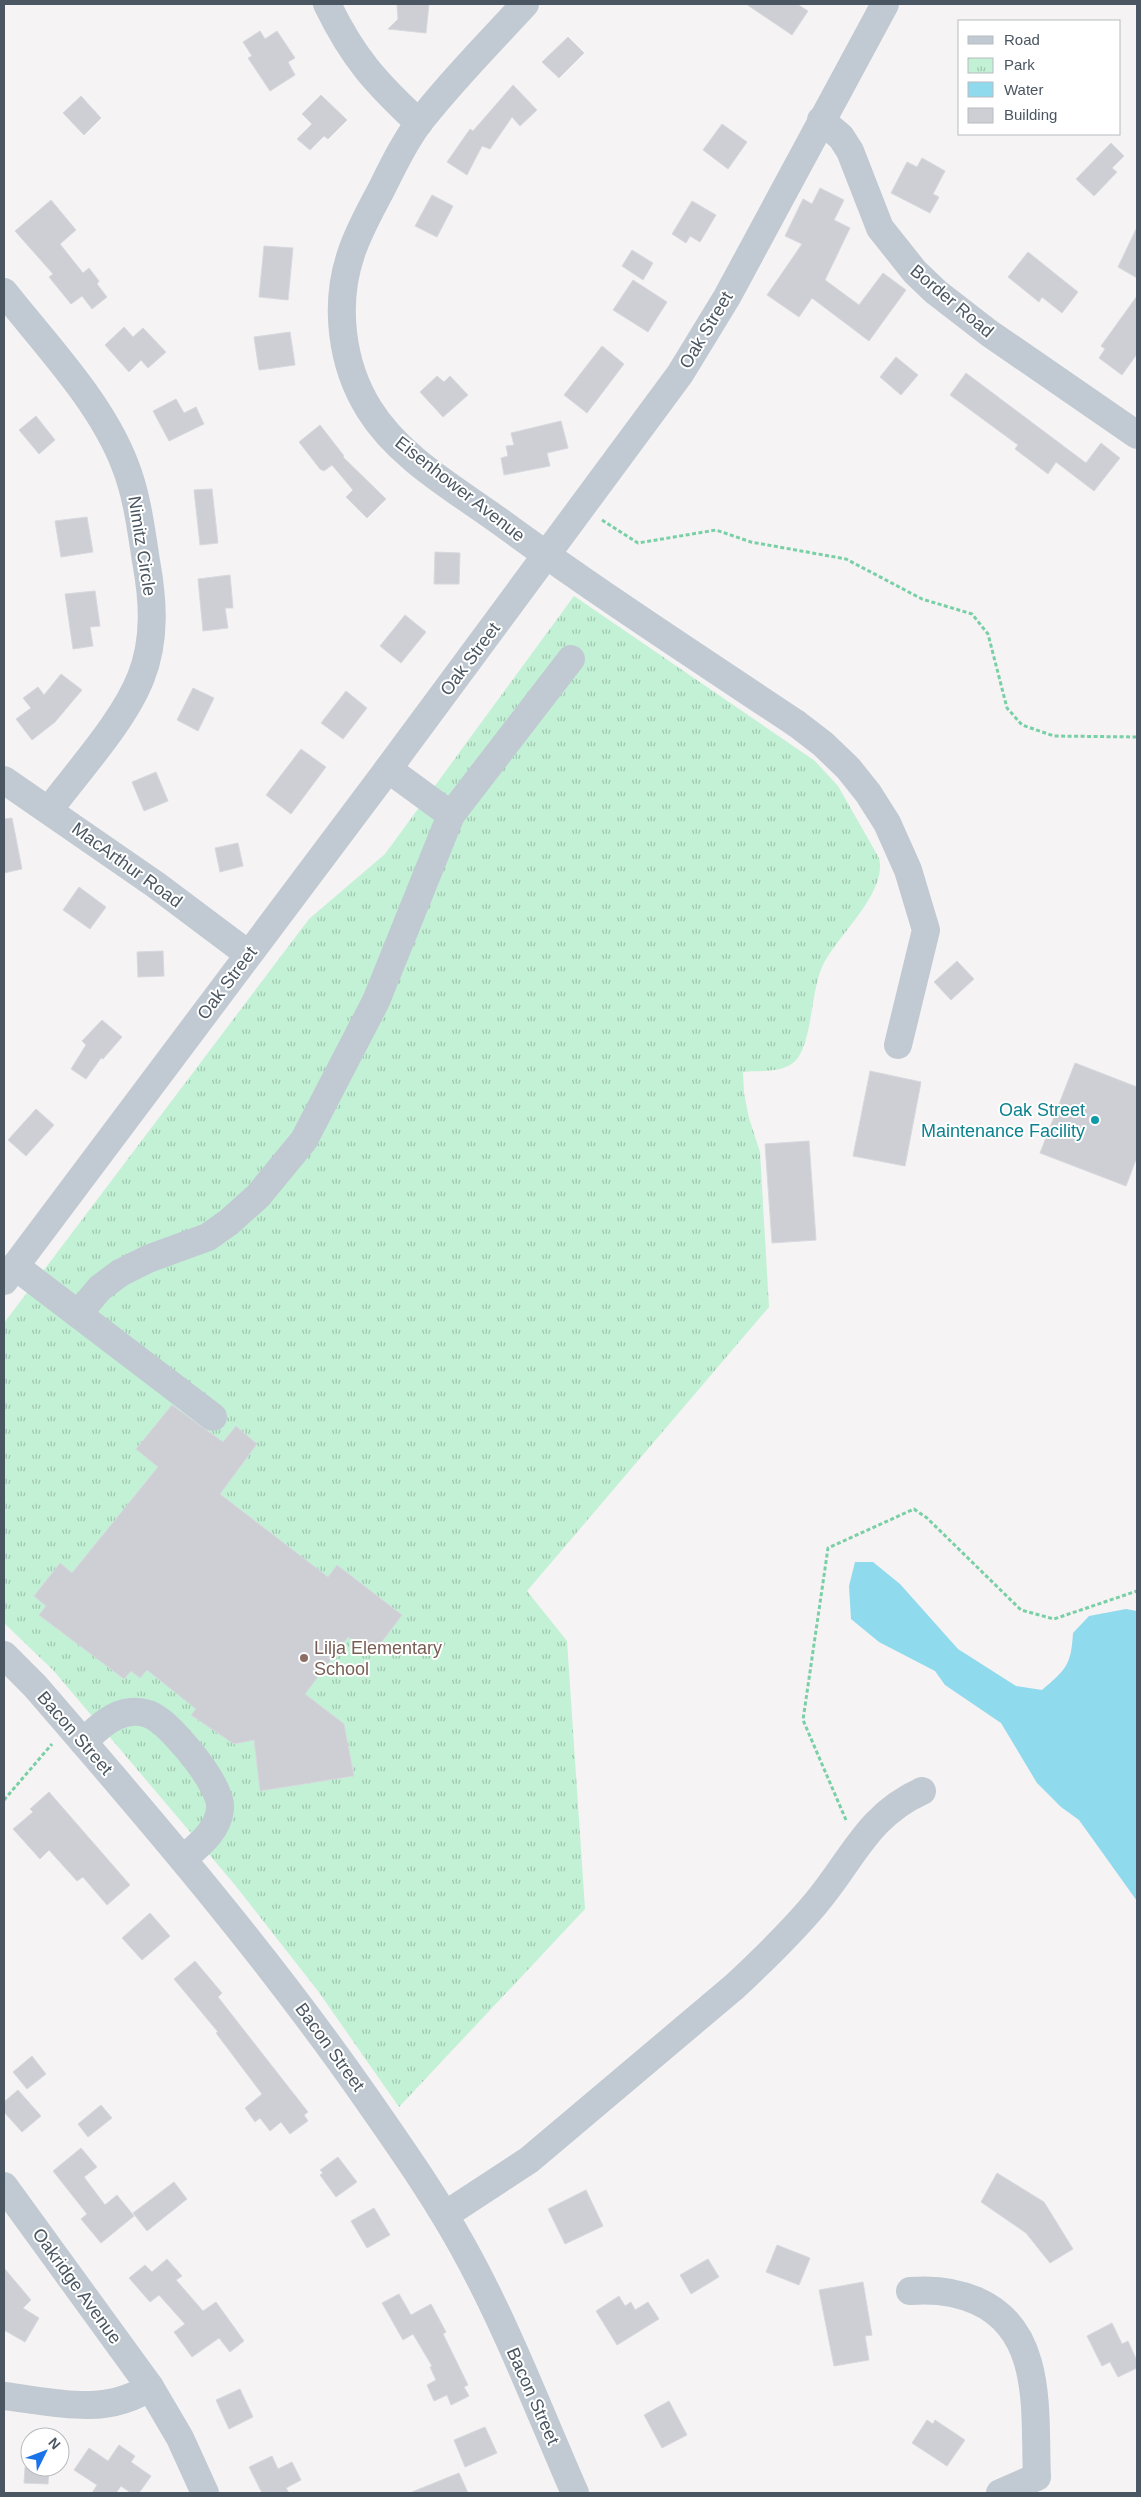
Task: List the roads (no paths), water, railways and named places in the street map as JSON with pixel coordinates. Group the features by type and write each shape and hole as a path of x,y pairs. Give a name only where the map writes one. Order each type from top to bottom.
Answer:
{"street":[{"path":"327,4 355,55 372,79 420,123"},
{"name":"Eisenhower Avenue","path":"525,4 420,123 388,176 350,254 342,304 342,329 347,357 356,384 369,409 385,430 430,471 547,555 797,724 835,756 868,793 887,823 908,870 926,930 898,1045"},
{"name":"Oak Street","path":"9,1274 388,769 680,374 705,336 885,4"},
{"name":"Border Road","path":"821,120 841,137 850,151 880,228 915,272 936,292 988,333 1135,427"},
{"name":"Nimitz Circle","path":"4,292 80,388 114,439 126,466 134,495 152,602 149,651 141,677 114,724 49,810"},
{"path":"78,1314 100,1288 120,1273 148,1259 208,1237 229,1222 258,1196 304,1140 376,1001 451,815 571,659"},
{"path":"388,769 451,815"},
{"name":"MacArthur Road","path":"4,780 156,885 248,954"},
{"path":"9,1274 78,1314 213,1417"},
{"name":"Bacon Street","path":"4,1655 76,1734 183,1859 271,1967 326,2040 445,2215 469,2257 500,2320 575,2493"},
{"path":"76,1734 115,1716 131,1712 146,1713 159,1720 189,1752 211,1779 218,1792 221,1807 218,1821 210,1833 183,1859"},
{"path":"445,2215 529,2160 734,1987 772,1951 817,1902 840,1874 873,1825 902,1799 922,1791"},
{"name":"Oakridge Avenue","path":"4,2186 150,2387 173,2424 205,2493"},
{"path":"910,2291 938,2290 970,2298 988,2306 1013,2327 1022,2342 1032,2384 1037,2478 1000,2493"},
{"path":"4,2396 97,2405 118,2403 136,2397 150,2387"}],"water":[{"path":"855,1562 873,1562 900,1584 958,1649 1016,1686 1042,1690 1057,1677 1069,1660 1073,1633 1089,1616 1126,1609 1137,1611 1137,1901 1079,1820 1061,1807 1037,1783 1001,1723 945,1685 935,1671 879,1642 851,1619 849,1586"}],"place":[{"name":"Oak Street Maintenance Facility","path":"1095,1120"},
{"name":"Lilja Elementary School","path":"304,1658"}]}
